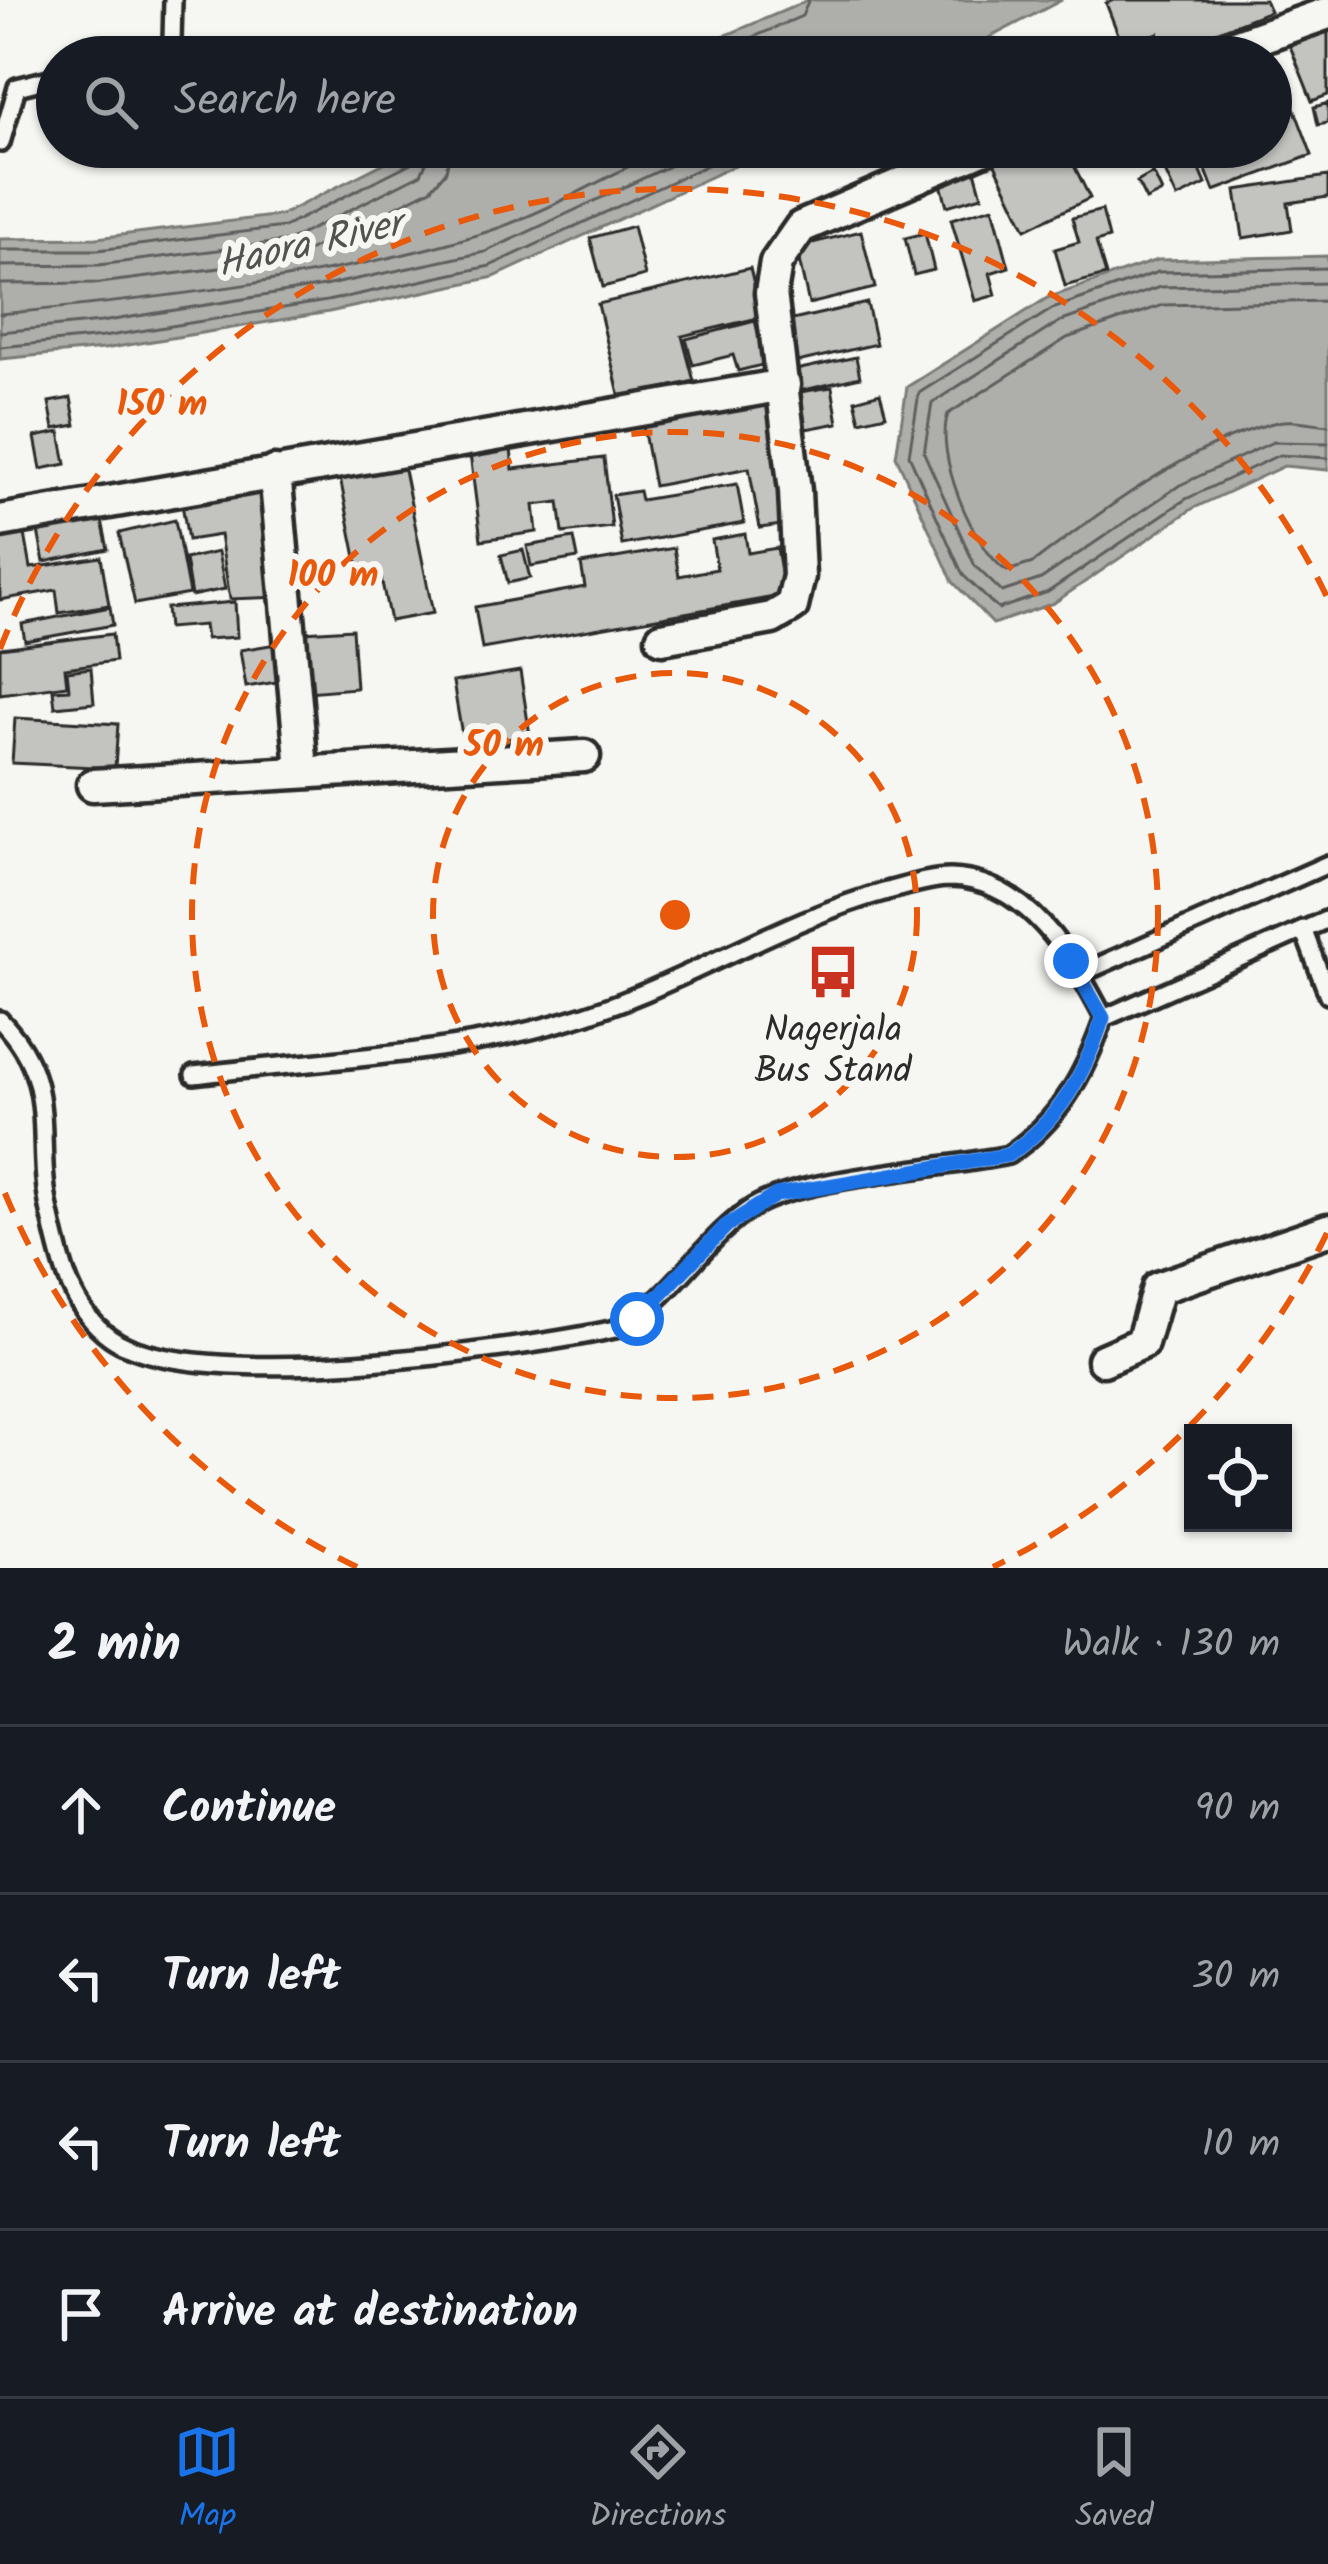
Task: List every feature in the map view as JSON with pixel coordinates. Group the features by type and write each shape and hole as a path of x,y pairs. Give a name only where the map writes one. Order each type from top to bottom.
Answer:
{"street":[{"path":"1263,36 1328,13"},
{"path":"662,638 772,618 792,606 799,576 784,385 770,293 784,246 801,227 938,168"},
{"path":"0,521 784,385"},
{"path":"275,472 302,769"},
{"path":"93,785 302,769 584,756"},
{"path":"1103,1360 1142,1343 1158,1288 1328,1230"}],"lane":[{"path":"172,36 173,0"},
{"path":"1,143 17,87 36,82"},
{"path":"1080,974 1328,864"},
{"path":"0,1020 37,1070 48,1206 77,1305 109,1336 141,1353 174,1362 297,1364 615,1329 637,1319 726,1226 776,1195 1008,1155 1036,1136 1059,1111 1087,1066 1103,1018 1080,974 1020,902 998,887 949,878 824,913 634,998 562,1022 488,1038 194,1076"},
{"path":"1103,1018 1328,919"},
{"path":"1304,929 1328,995"}],"water":[{"path":"809,0 1062,0 993,36 724,36"},
{"name":"Haora River","path":"374,168 730,168 494,277 329,312 104,349 0,359 0,239 97,238 281,215"},
{"path":"1328,256 1328,470 1284,466 1192,509 1054,603 993,624 953,582 896,456 907,387 1047,298 1157,260"}],"building":[{"path":"1265,0 1270,11 1206,36 1119,36 1106,3"},
{"path":"1328,18 1328,95 1312,101 1292,45 1320,34 1314,23"},
{"path":"1292,102 1312,155 1292,162"},
{"path":"1328,103 1328,123 1318,125 1314,107"},
{"path":"974,168 982,196 947,206 939,177"},
{"path":"997,168 1075,168 1090,198 1026,229"},
{"path":"1163,168 1199,168 1206,184 1177,198"},
{"path":"1205,168 1277,168 1214,191"},
{"path":"1153,173 1162,192 1146,200 1137,182"},
{"path":"1328,176 1328,197 1288,203 1292,230 1243,238 1236,190"},
{"path":"993,207 1009,267 990,273 996,295 975,301 951,219"},
{"path":"1102,210 1109,238 1096,242 1106,275 1065,286 1055,249 1079,242 1072,218"},
{"path":"633,226 645,276 603,287 590,238"},
{"path":"861,231 875,288 809,304 796,247"},
{"path":"925,233 934,270 914,275 905,238"},
{"path":"750,268 762,317 682,336 694,381 620,398 598,304"},
{"path":"867,303 876,344 793,363 784,322"},
{"path":"755,321 766,364 738,371 733,355 693,365 686,339"},
{"path":"856,357 860,377 800,391 796,370"},
{"path":"832,387 838,423 806,429 800,392"},
{"path":"880,393 886,415 860,421 855,400"},
{"path":"71,398 76,425 54,429 49,402"},
{"path":"778,401 789,524 760,528 749,468 654,486 643,427"},
{"path":"60,432 66,464 41,469 35,437"},
{"path":"511,449 513,469 604,458 612,527 563,533 559,502 534,505 537,532 481,540 470,454"},
{"path":"401,455 433,613 390,621 379,568 359,572 338,468"},
{"path":"271,477 284,597 230,599 220,535 188,540 180,492"},
{"path":"737,484 744,523 622,545 613,495 639,491 641,500"},
{"path":"99,506 108,549 44,562 38,531 60,527 58,513"},
{"path":"175,520 189,594 135,604 119,533"},
{"path":"25,534 31,568 101,557 109,605 59,613 56,590 0,600 0,539"},
{"path":"745,534 748,553 777,548 785,595 482,649 475,607 585,587 581,564 674,548 679,576 717,569 712,540"},
{"path":"574,538 578,558 531,566 527,546"},
{"path":"523,550 530,578 508,583 501,555"},
{"path":"218,552 225,589 191,596 185,559"},
{"path":"235,602 237,637 206,639 204,625 168,628 166,608"},
{"path":"110,607 113,625 25,641 22,624"},
{"path":"352,629 356,688 308,692 304,632"},
{"path":"112,634 115,661 65,668 67,685 0,694 0,648"},
{"path":"289,642 295,679 246,687 240,650"},
{"path":"91,668 94,703 55,707 53,690 69,689 67,671"},
{"path":"520,671 530,735 464,747 453,682"},
{"path":"15,718 118,724 115,768 12,763"}],"place":[{"name":"Nagerjala Bus Stand","path":"833,972"}],"route":[{"path":"637,1319 726,1226 776,1195 1008,1155 1036,1136 1059,1111 1087,1066 1103,1018 1071,961"}]}
